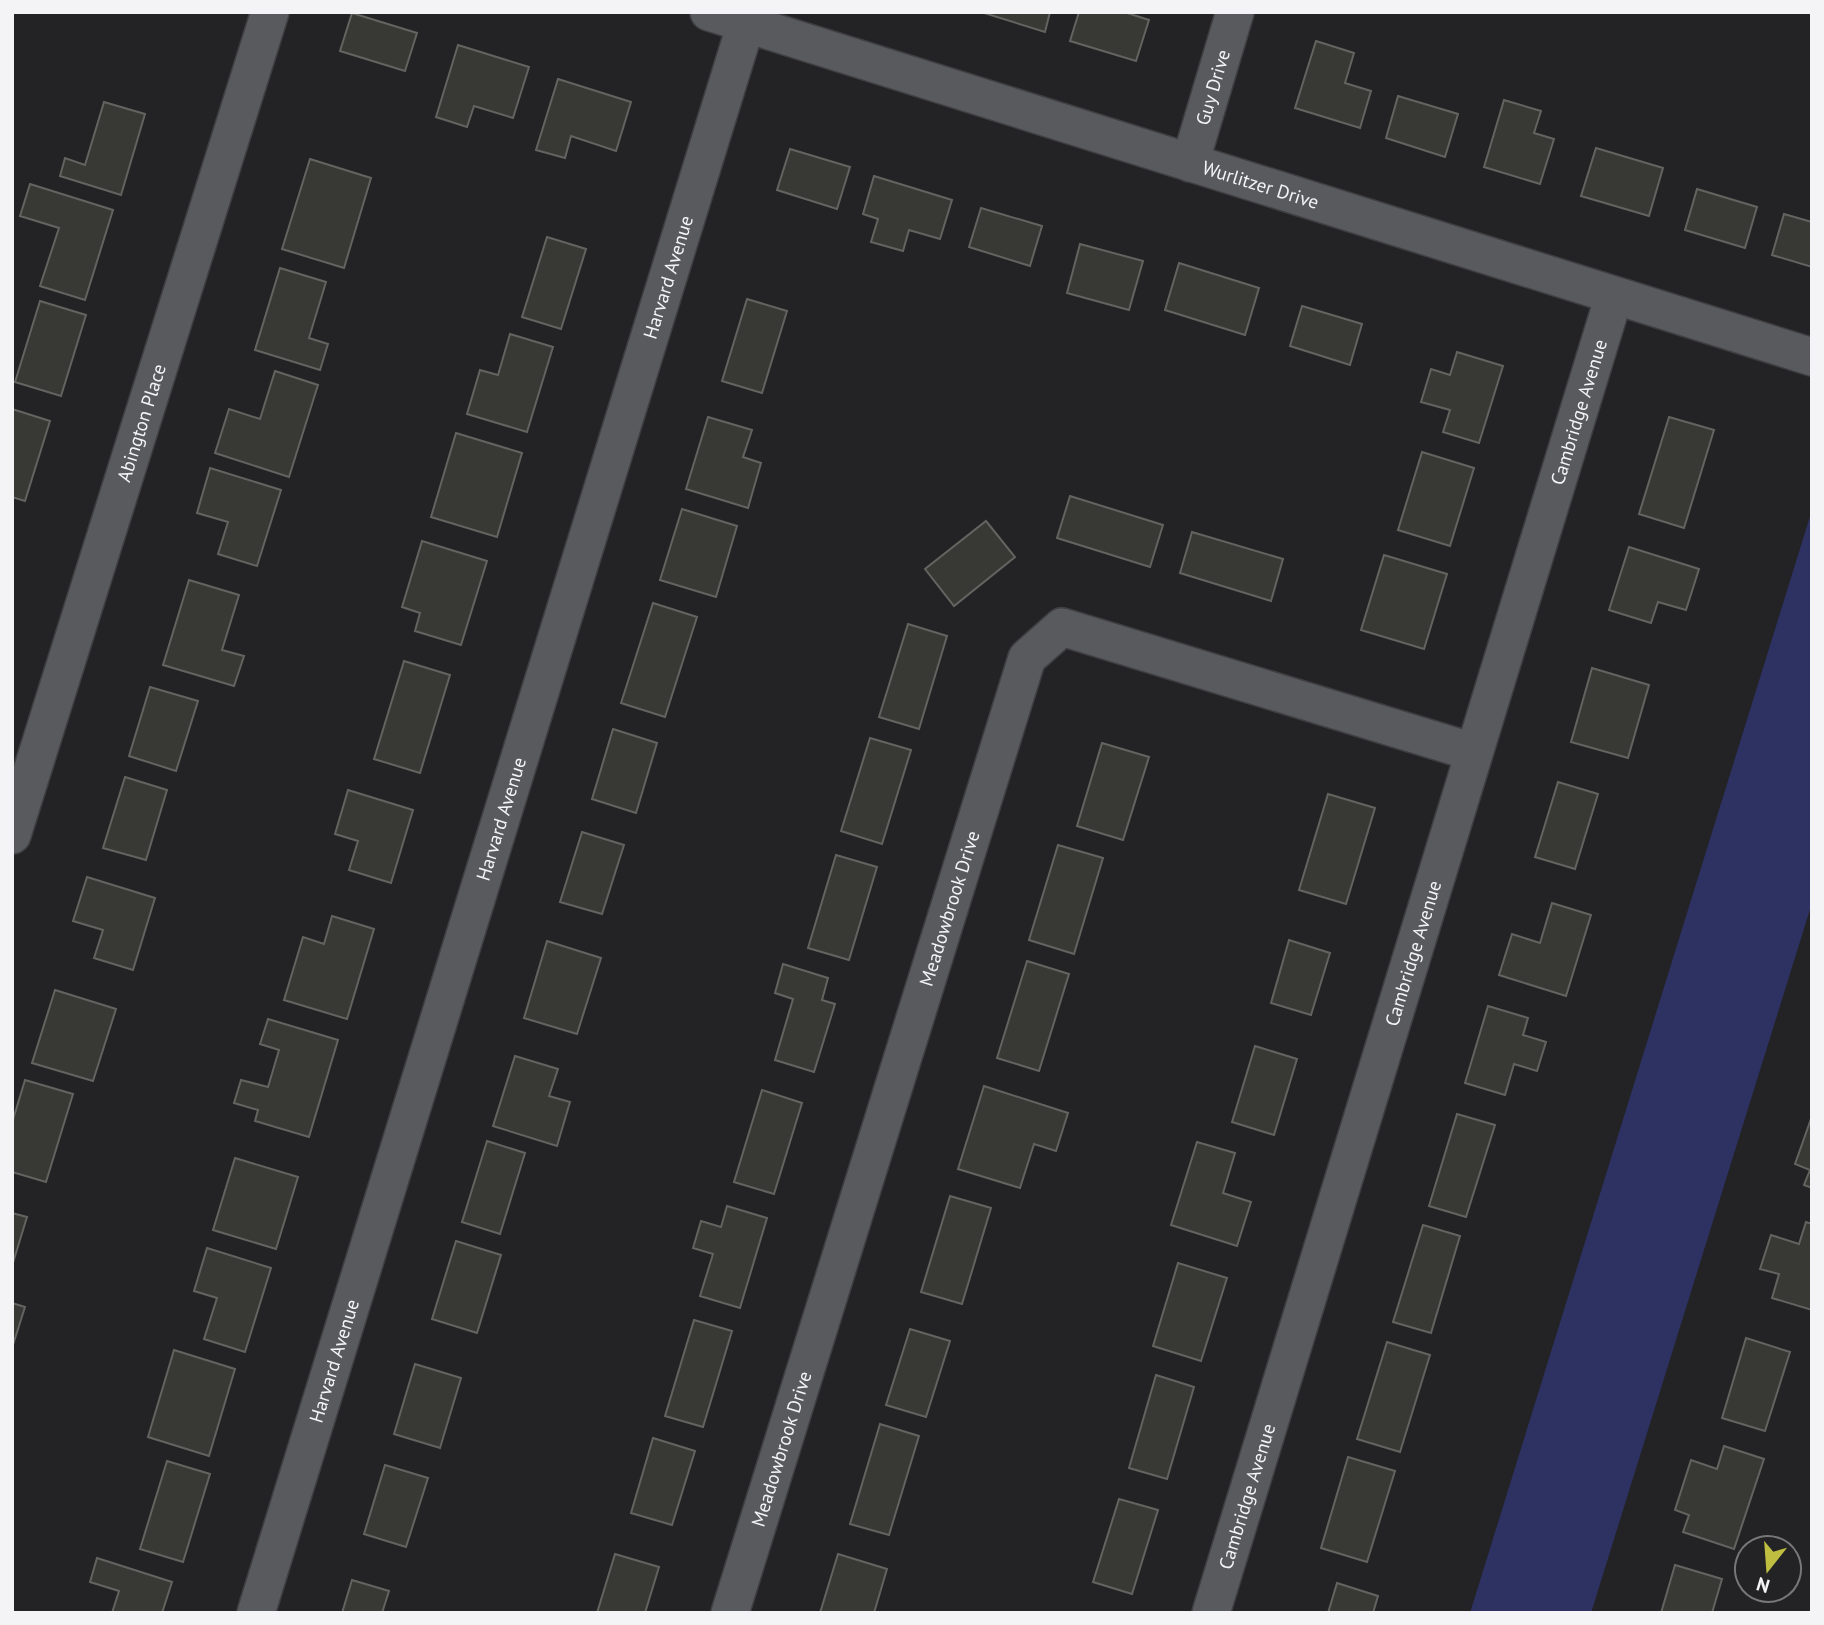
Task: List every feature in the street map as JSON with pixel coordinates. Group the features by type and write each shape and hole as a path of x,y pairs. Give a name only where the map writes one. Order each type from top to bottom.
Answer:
{"street":[{"name":"Abington Place","path":"12,835 270,12"},
{"name":"Wurlitzer Drive","path":"709,12 1812,357"},
{"name":"Guy Drive","path":"1190,163 1235,12"},
{"name":"Harvard Avenue","path":"256,1613 746,24"},
{"name":"Cambridge Avenue","path":"1211,1613 1614,296"},
{"name":"Meadowbrook Drive","path":"730,1613 1027,658 1062,627 1473,752"}],"shaded area":[{"path":"1812,510 1812,903 1591,1613 1470,1613"}],"building":[{"path":"981,12 1050,12 1045,32"},
{"path":"1079,12 1124,12 1149,20 1136,61 1070,41"},
{"path":"352,13 417,33 405,71 340,51"},
{"path":"1316,41 1354,53 1345,83 1371,91 1360,128 1295,108"},
{"path":"458,45 529,67 513,118 474,106 467,127 436,117"},
{"path":"558,79 631,102 616,151 571,136 565,158 536,150"},
{"path":"1398,96 1458,114 1445,157 1386,138"},
{"path":"1504,100 1541,111 1534,133 1554,139 1540,184 1484,167"},
{"path":"104,102 145,114 121,195 60,176 65,158 85,165"},
{"path":"1596,148 1663,168 1649,216 1581,196"},
{"path":"790,149 850,167 837,209 777,190"},
{"path":"310,159 371,178 344,268 282,249"},
{"path":"874,176 952,200 940,239 909,230 903,251 871,242 878,219 863,214"},
{"path":"30,184 113,210 85,300 40,286 59,228 20,216"},
{"path":"1697,189 1757,207 1745,248 1685,230"},
{"path":"981,208 1042,226 1030,266 969,247"},
{"path":"1784,214 1812,222 1812,267 1772,255"},
{"path":"547,237 586,249 561,329 522,317"},
{"path":"1080,244 1143,261 1129,310 1067,293"},
{"path":"1179,263 1259,288 1245,335 1165,310"},
{"path":"280,268 326,282 309,338 328,344 320,370 255,350"},
{"path":"747,299 787,311 762,393 722,381"},
{"path":"40,301 86,315 61,396 15,382"},
{"path":"1302,306 1362,324 1350,365 1290,346"},
{"path":"510,334 553,347 527,432 467,414 480,370 498,375"},
{"path":"1457,352 1503,366 1479,443 1443,432 1450,410 1421,402 1431,369 1450,375"},
{"path":"275,371 318,385 289,477 215,453 229,409 260,419"},
{"path":"12,409 50,421 25,501 12,497"},
{"path":"708,417 752,430 743,457 761,463 748,508 686,489"},
{"path":"1669,417 1714,430 1684,528 1639,514"},
{"path":"456,433 522,453 497,537 431,517"},
{"path":"1422,452 1474,468 1450,546 1398,530"},
{"path":"210,468 281,490 257,566 218,554 228,522 197,513"},
{"path":"1070,496 1163,525 1150,567 1057,538"},
{"path":"682,509 737,526 716,597 660,580"},
{"path":"986,521 1015,557 954,606 925,569"},
{"path":"1192,532 1283,559 1271,601 1180,573"},
{"path":"422,541 487,561 461,645 415,631 420,613 402,607"},
{"path":"1629,547 1699,569 1686,610 1658,602 1651,623 1609,610"},
{"path":"1384,555 1447,574 1424,649 1361,630"},
{"path":"189,580 239,595 222,650 244,656 234,686 163,665"},
{"path":"653,603 697,617 665,717 621,703"},
{"path":"908,624 947,636 919,729 879,717"},
{"path":"404,661 450,675 420,773 374,759"},
{"path":"1592,668 1649,685 1628,758 1571,742"},
{"path":"150,687 198,701 176,771 129,756"},
{"path":"613,729 657,743 636,813 592,799"},
{"path":"870,738 911,750 882,844 841,831"},
{"path":"1102,743 1149,757 1123,840 1077,826"},
{"path":"125,777 167,790 146,860 103,848"},
{"path":"1558,782 1598,794 1575,869 1535,857"},
{"path":"348,790 413,810 391,883 349,870 358,841 335,834"},
{"path":"1328,794 1375,808 1346,904 1299,890"},
{"path":"582,832 624,845 602,914 560,902"},
{"path":"1058,845 1103,858 1074,954 1029,940"},
{"path":"836,855 877,867 849,960 808,948"},
{"path":"87,877 155,898 133,970 94,958 103,930 73,921"},
{"path":"1552,903 1591,915 1566,996 1499,975 1512,934 1540,943"},
{"path":"332,916 374,929 347,1019 284,1000 303,937 324,944"},
{"path":"1289,940 1330,953 1311,1015 1271,1003"},
{"path":"547,941 601,958 577,1034 524,1018"},
{"path":"1027,961 1069,974 1039,1071 997,1058"},
{"path":"783,964 828,978 822,1000 835,1004 814,1072 775,1060 793,999 775,993"},
{"path":"55,990 116,1009 93,1081 32,1063"},
{"path":"1488,1006 1528,1018 1523,1035 1546,1042 1537,1071 1514,1064 1505,1095 1465,1083"},
{"path":"268,1019 338,1040 309,1137 255,1121 258,1110 234,1103 241,1080 268,1087 279,1050 260,1044"},
{"path":"1255,1046 1297,1059 1274,1135 1232,1122"},
{"path":"515,1056 558,1069 549,1096 570,1102 557,1146 493,1126"},
{"path":"25,1080 73,1094 46,1182 12,1172 12,1123"},
{"path":"984,1086 1068,1113 1056,1151 1034,1144 1020,1188 958,1169"},
{"path":"762,1090 802,1103 774,1194 734,1182"},
{"path":"1457,1114 1495,1125 1466,1217 1429,1206"},
{"path":"1812,1116 1812,1188 1804,1185 1810,1170 1795,1164"},
{"path":"487,1141 525,1153 500,1234 462,1222"},
{"path":"1197,1142 1235,1153 1223,1193 1251,1202 1237,1246 1171,1225"},
{"path":"235,1158 298,1177 276,1249 213,1230"},
{"path":"950,1196 991,1208 962,1304 921,1292"},
{"path":"727,1206 767,1218 740,1308 700,1296 713,1254 693,1248 701,1221 721,1227"},
{"path":"12,1213 27,1217 12,1266"},
{"path":"1806,1222 1812,1224 1812,1310 1772,1298 1779,1274 1760,1269 1771,1235 1799,1244"},
{"path":"1423,1225 1460,1236 1431,1333 1393,1322"},
{"path":"456,1241 501,1255 477,1333 432,1319"},
{"path":"207,1248 271,1268 245,1352 204,1339 217,1298 194,1291"},
{"path":"1178,1263 1227,1278 1201,1361 1153,1346"},
{"path":"12,1303 25,1307 12,1348"},
{"path":"694,1320 732,1331 703,1427 665,1416"},
{"path":"910,1329 950,1341 926,1417 886,1405"},
{"path":"1746,1338 1790,1352 1765,1431 1722,1418"},
{"path":"1387,1342 1430,1355 1400,1452 1357,1439"},
{"path":"174,1350 235,1369 209,1456 148,1437"},
{"path":"415,1364 461,1378 440,1448 394,1434"},
{"path":"1156,1375 1194,1387 1167,1479 1129,1468"},
{"path":"880,1424 919,1436 889,1535 850,1524"},
{"path":"653,1438 695,1451 672,1525 631,1513"},
{"path":"1724,1446 1764,1459 1739,1534 1733,1534 1733,1549 1683,1532 1689,1515 1675,1510 1691,1460 1717,1469"},
{"path":"1348,1457 1395,1471 1367,1562 1321,1548"},
{"path":"167,1461 210,1474 183,1562 140,1549"},
{"path":"385,1465 428,1478 406,1547 364,1534"},
{"path":"1119,1499 1158,1510 1132,1594 1093,1582"},
{"path":"615,1554 659,1567 645,1613 597,1613"},
{"path":"838,1554 887,1569 874,1613 820,1613"},
{"path":"97,1558 172,1582 162,1613 112,1613 119,1591 90,1582"},
{"path":"1675,1565 1722,1579 1712,1613 1661,1613"},
{"path":"352,1580 389,1591 382,1613 342,1613"},
{"path":"1337,1583 1378,1596 1373,1613 1328,1613"}]}
